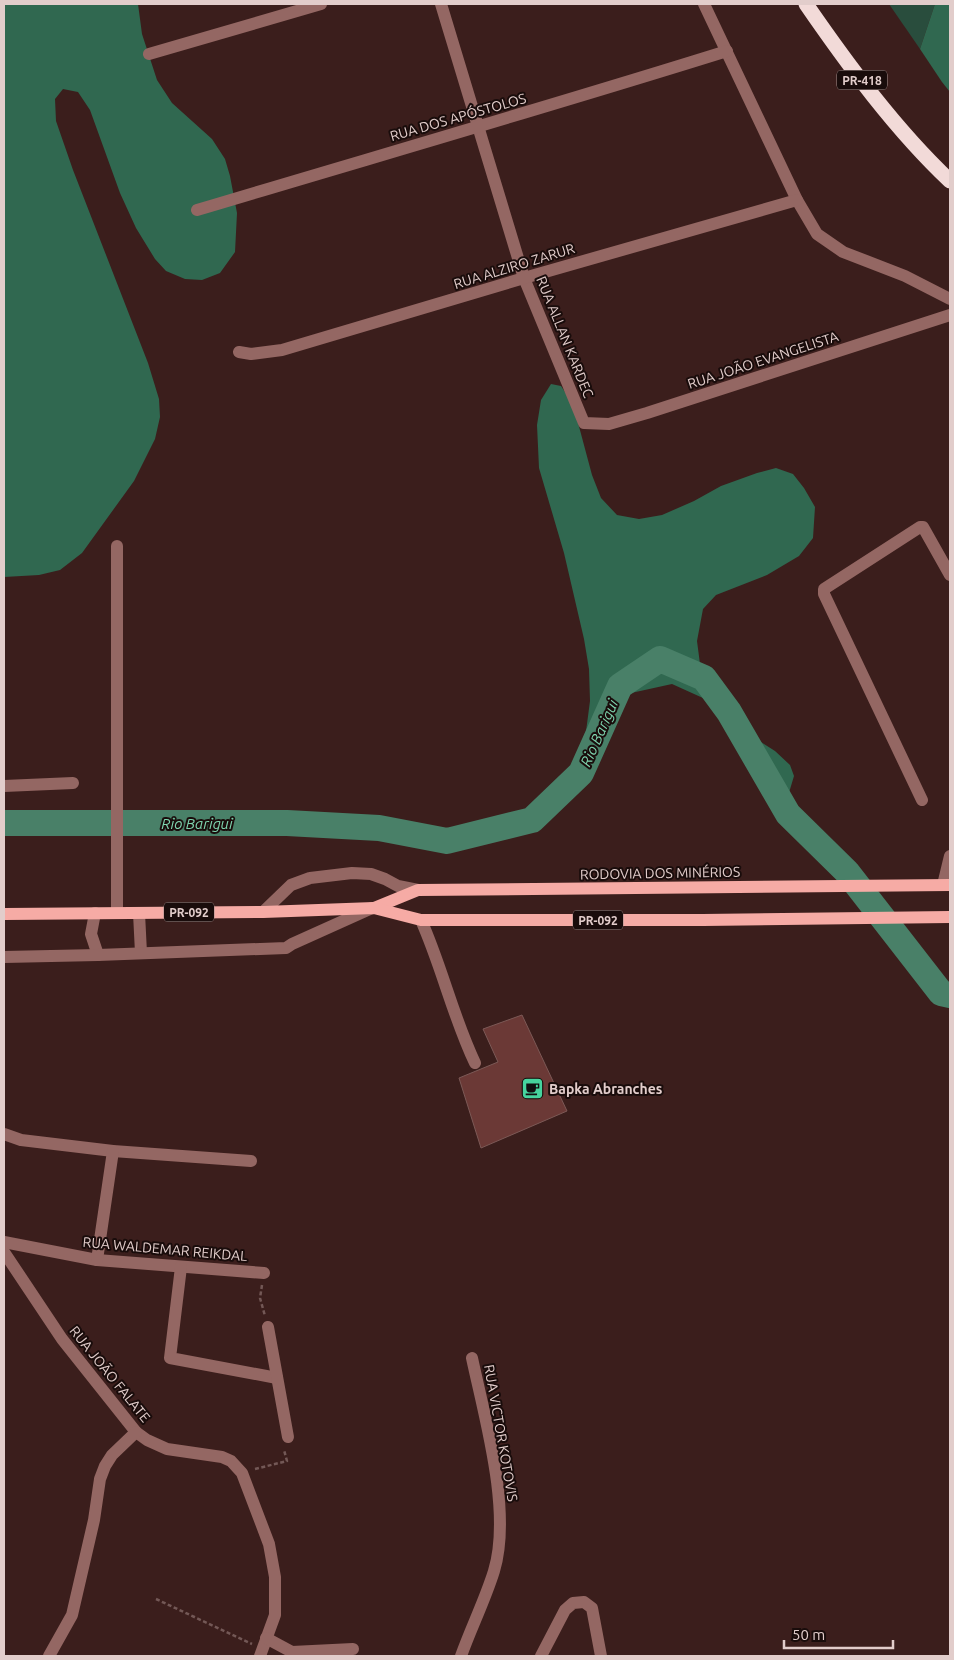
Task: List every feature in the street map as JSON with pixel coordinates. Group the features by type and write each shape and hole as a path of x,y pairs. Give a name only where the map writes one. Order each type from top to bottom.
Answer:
{"highway":[{"name":"PR-418","path":"806,4 834,46 921,153 950,181"},
{"path":"921,153 950,169"},
{"path":"921,153 950,188"}],"main road":[{"name":"RODOVIA DOS MINÉRIOS","path":"374,908 418,890 946,885"},
{"name":"RODOVIA DOS MINÉRIOS","path":"4,914 263,912 374,908 421,920 703,920 950,917"}],"street":[{"path":"149,54 321,4"},
{"name":"RUA ALLAN KARDEC","path":"442,4 524,278 584,423"},
{"path":"704,4 797,200 818,234 843,252 906,276 950,299"},
{"name":"RUA DOS APÓSTOLOS","path":"197,210 560,103 727,51"},
{"name":"RUA ALZIRO ZARUR","path":"239,352 251,354 282,350 797,200"},
{"name":"RUA JOÃO EVANGELISTA","path":"584,423 609,424 647,413 950,315"},
{"path":"922,800 824,594 824,590 920,527 923,527 950,575"},
{"path":"117,546 117,913"},
{"path":"4,786 73,783"},
{"path":"946,885 950,856"},
{"path":"263,912 291,885 310,878 352,873 372,874 398,886 418,890"},
{"path":"4,957 286,948 374,908"},
{"path":"138,913 141,954"},
{"path":"95,914 91,934 98,955"},
{"path":"421,920 431,941 463,1039 475,1063"},
{"path":"4,1134 21,1140 113,1151 251,1161"},
{"path":"98,1260 113,1151"},
{"name":"RUA WALDEMAR REIKDAL","path":"4,1242 98,1260 264,1273"},
{"name":"RUA JOÃO FALATE","path":"4,1252 62,1340 136,1432 147,1440 167,1449 222,1457 231,1461 242,1473"},
{"path":"181,1267 170,1358 277,1378"},
{"path":"268,1327 288,1437"},
{"name":"RUA VICTOR KOTOVIS","path":"461,1656 494,1571 499,1543 500,1513 496,1480 472,1358"},
{"path":"49,1656 72,1615 94,1520 100,1479 104,1466 112,1455 136,1432"},
{"path":"242,1473 268,1544 276,1577 274,1623 263,1647 293,1654 354,1649"},
{"path":"541,1656 565,1610 573,1603 584,1602 592,1608 600,1656"}],"path":[{"path":"260,1298 268,1327"},
{"path":"242,1473 287,1461 283,1445 288,1437"},
{"path":"156,1598 263,1647"}],"green space":[{"path":"4,4 138,4 142,34 157,80 172,103 212,139 225,159 237,213 235,252 220,273 202,280 185,279 166,271 155,259 136,228 120,193 90,110 78,92 63,89 55,99 56,121 73,170 148,363 159,399 160,417 155,439 134,481 82,553 60,570 39,575 4,577"},
{"path":"889,4 935,4 920,49"},
{"path":"935,4 950,4 950,92 920,49"},
{"path":"551,384 561,386 573,404 592,475 601,498 617,515 639,519 662,515 694,501 721,486 776,468 793,474 815,507 813,538 799,556 767,575 716,595 703,609 697,641 700,664 709,692 718,707 739,728 775,751 790,765 794,776 788,796 774,808 714,703 672,684 622,695 581,783 575,788 575,774 585,739 590,701 589,669 564,553 539,468 537,425 541,400"}],"building":[{"name":"Bapka Abranches","path":"522,1015 567,1111 481,1148 459,1078 498,1062 483,1029"}],"waterway":[{"name":"Rio Barigui","path":"4,823 287,823 379,828 447,841 532,820 581,773 620,686 660,659 704,678 729,712 788,814 847,872 941,993 950,995"}],"place":[{"name":"Bapka Abranches","path":"533,1089"}]}
